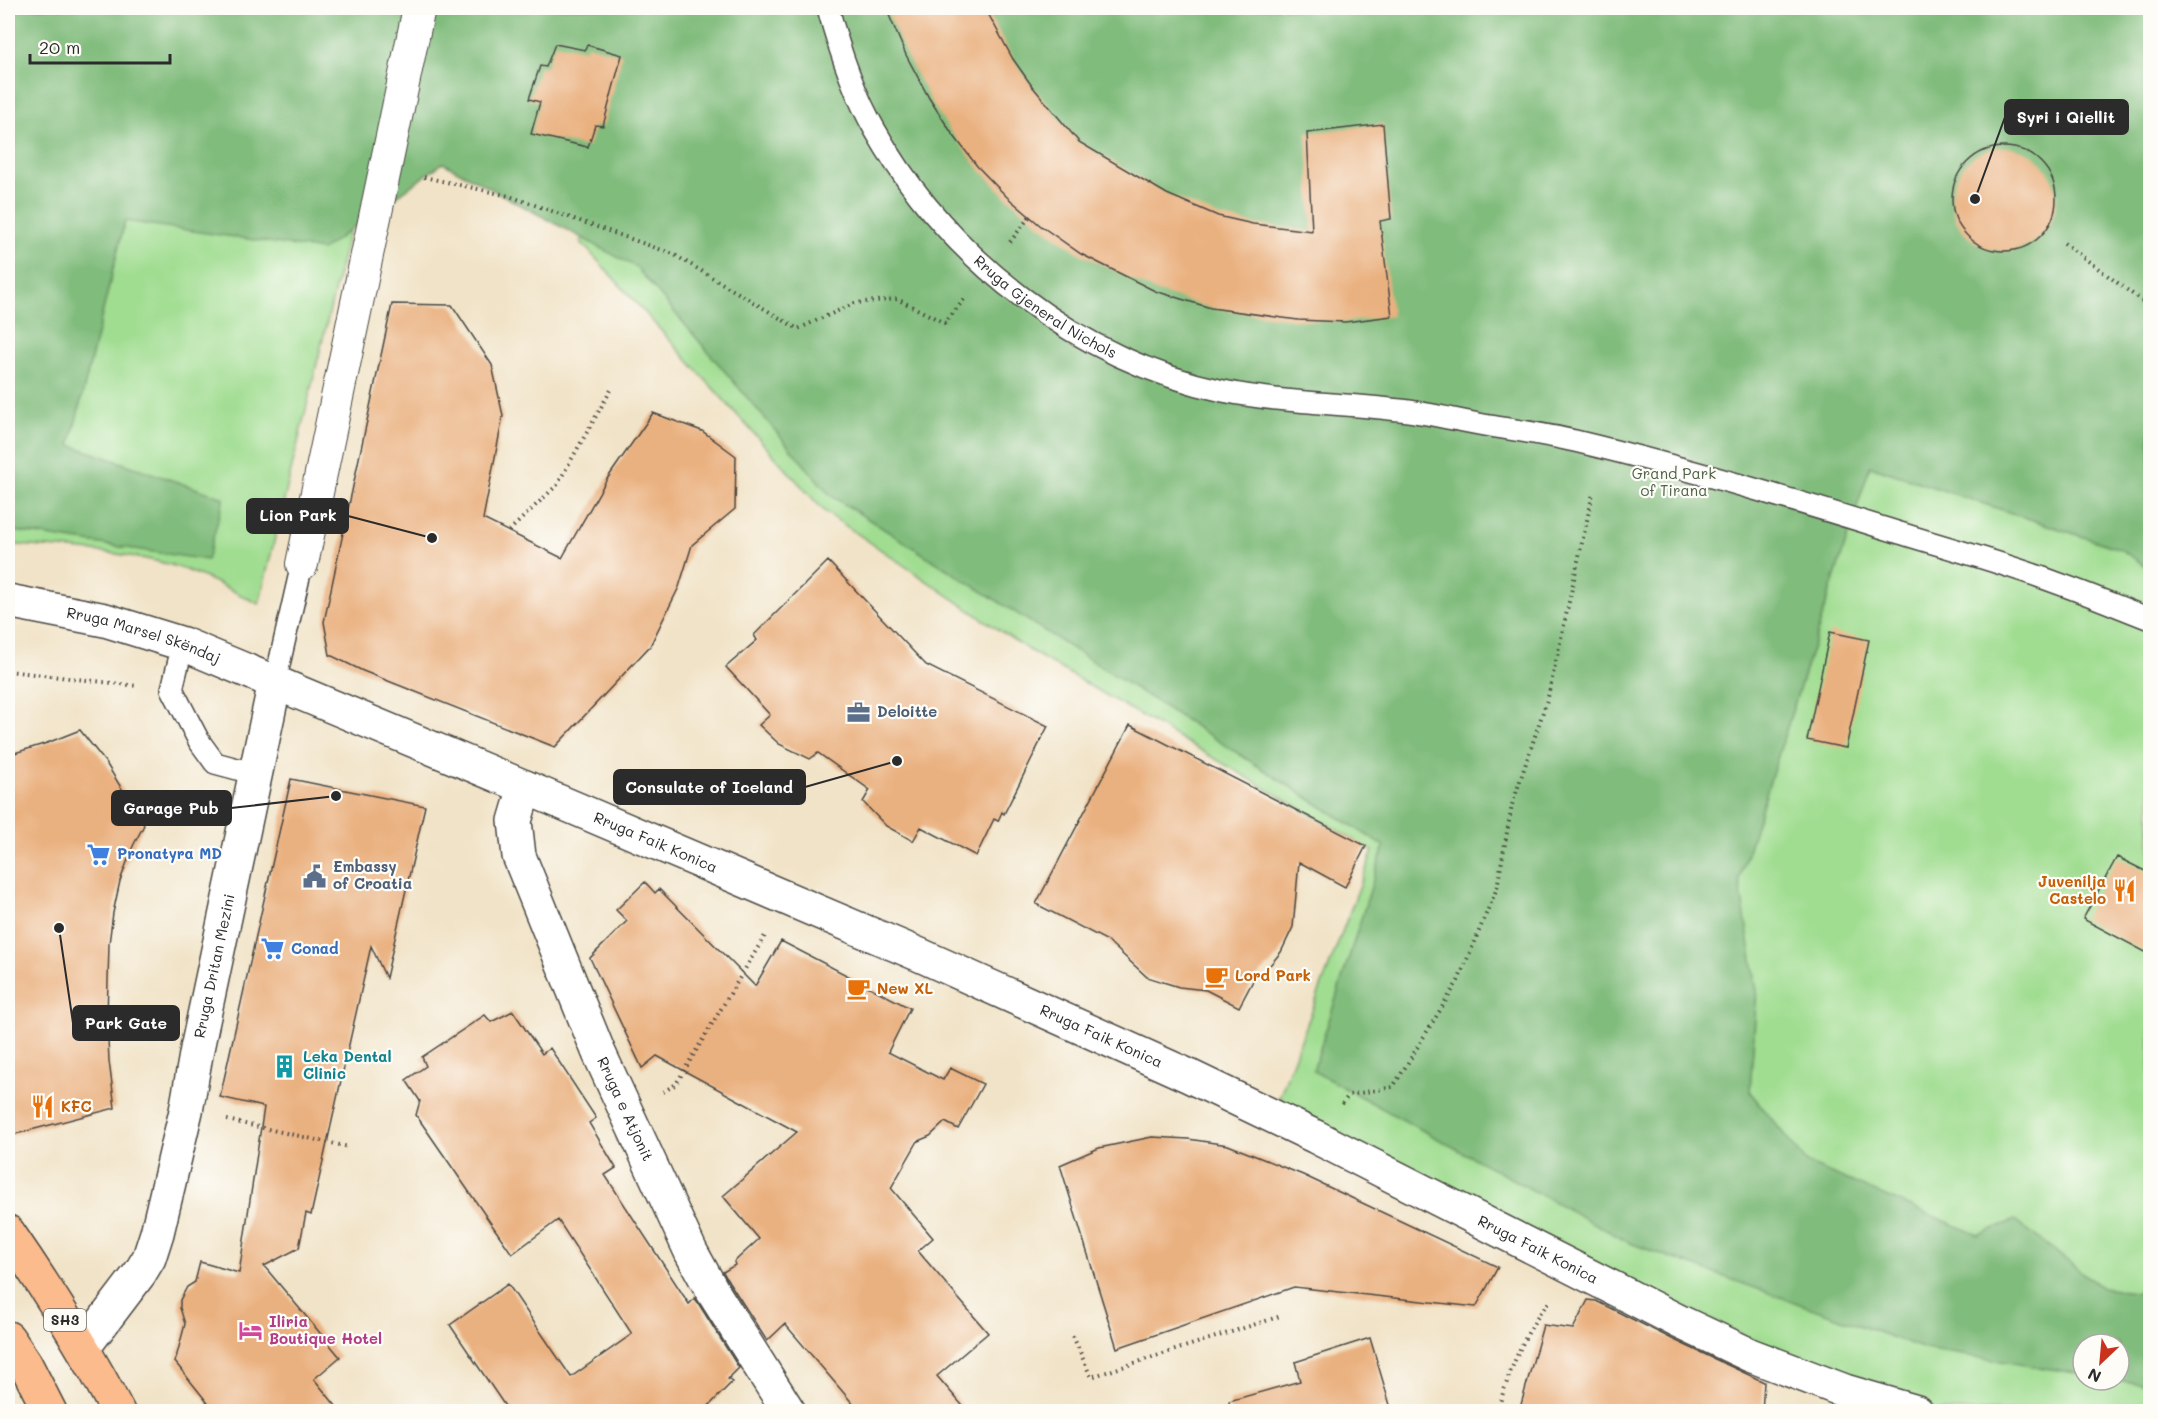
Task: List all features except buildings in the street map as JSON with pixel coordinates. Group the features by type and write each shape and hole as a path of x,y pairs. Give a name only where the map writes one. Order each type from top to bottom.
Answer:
{"main road":[{"name":"SH3","path":"8,1232 83,1348 118,1412"},
{"path":"8,1338 25,1363 50,1412"}],"street":[{"path":"302,564 419,8"},
{"name":"Rruga Marsel Skëndaj","path":"8,601 105,620 183,644 276,682"},
{"name":"Rruga Faik Konica","path":"276,682 982,983 1187,1075 1316,1137 1680,1323 1750,1355 1845,1391 1917,1412"},
{"name":"Rruga Dritan Mezini","path":"83,1348 129,1289 149,1258 158,1233 186,1111 199,1039 276,682"},
{"name":"Rruga e Atjonit","path":"525,787 515,821 519,856 599,1053 691,1252 713,1292 789,1412"}],"lane":[{"name":"Rruga Gjeneral Nichols","path":"828,8 839,48 874,128 892,158 933,212 983,263 1035,307 1102,348 1157,372 1193,383 1259,397 1402,410 1573,441 1788,498 2054,582 2151,619"},
{"name":"Rruga Dritan Mezini","path":"276,682 302,564"},
{"path":"183,644 172,689 193,732 215,763 256,774"}],"path":[{"path":"385,168 509,196 673,254 798,329 855,303 897,299 945,323"},
{"path":"2064,243 2151,307"},
{"path":"509,531 557,485 612,388"},
{"path":"1316,1137 1349,1095 1393,1087 1458,981 1497,888 1512,805 1548,697 1593,494"},
{"path":"8,671 172,689"},
{"path":"676,1084 768,930"},
{"path":"186,1111 349,1147"},
{"path":"1497,1412 1511,1368 1538,1316 1578,1269"},
{"path":"1073,1336 1091,1377 1281,1316"}],"green space":[{"name":"Grand Park of Tirana","path":"8,8 2150,8 2150,1411 1917,1411 1895,1406 1272,1116 1373,851 1027,649 824,511 581,242 650,51 394,44 259,604 194,573 171,565 131,556 8,544"},
{"name":"Grand Park of Tirana","path":"8,8 2150,8 2150,569 2120,549 1870,466 1739,879 1757,990 1750,1092 1807,1163 1978,1235 2015,1220 2102,1288 2150,1294 2150,1385 2131,1382 2131,1332 2071,1332 2071,1372 1925,1349 1630,1243 1313,1071 1384,846 830,495 636,267 443,163 322,250 125,221 70,445 224,498 207,560 8,530"}],"place":[{"name":"Syri i Qiellit","path":"1975,199"},
{"name":"Lion Park","path":"432,538"},
{"name":"Deloitte","path":"859,712"},
{"name":"Consulate of Iceland","path":"897,761"},
{"name":"Garage Pub","path":"336,796"},
{"name":"Pronatyra MD","path":"99,854"},
{"name":"Embassy of Croatia","path":"315,876"},
{"name":"Juvenilja Castelo","path":"2124,891"},
{"name":"Park Gate","path":"59,928"},
{"name":"Conad","path":"273,949"},
{"name":"Lord Park","path":"1217,976"},
{"name":"New XL","path":"859,989"},
{"name":"Leka Dental Clinic","path":"285,1066"},
{"name":"KFC","path":"43,1107"},
{"name":"Iliria Boutique Hotel","path":"251,1331"}]}
